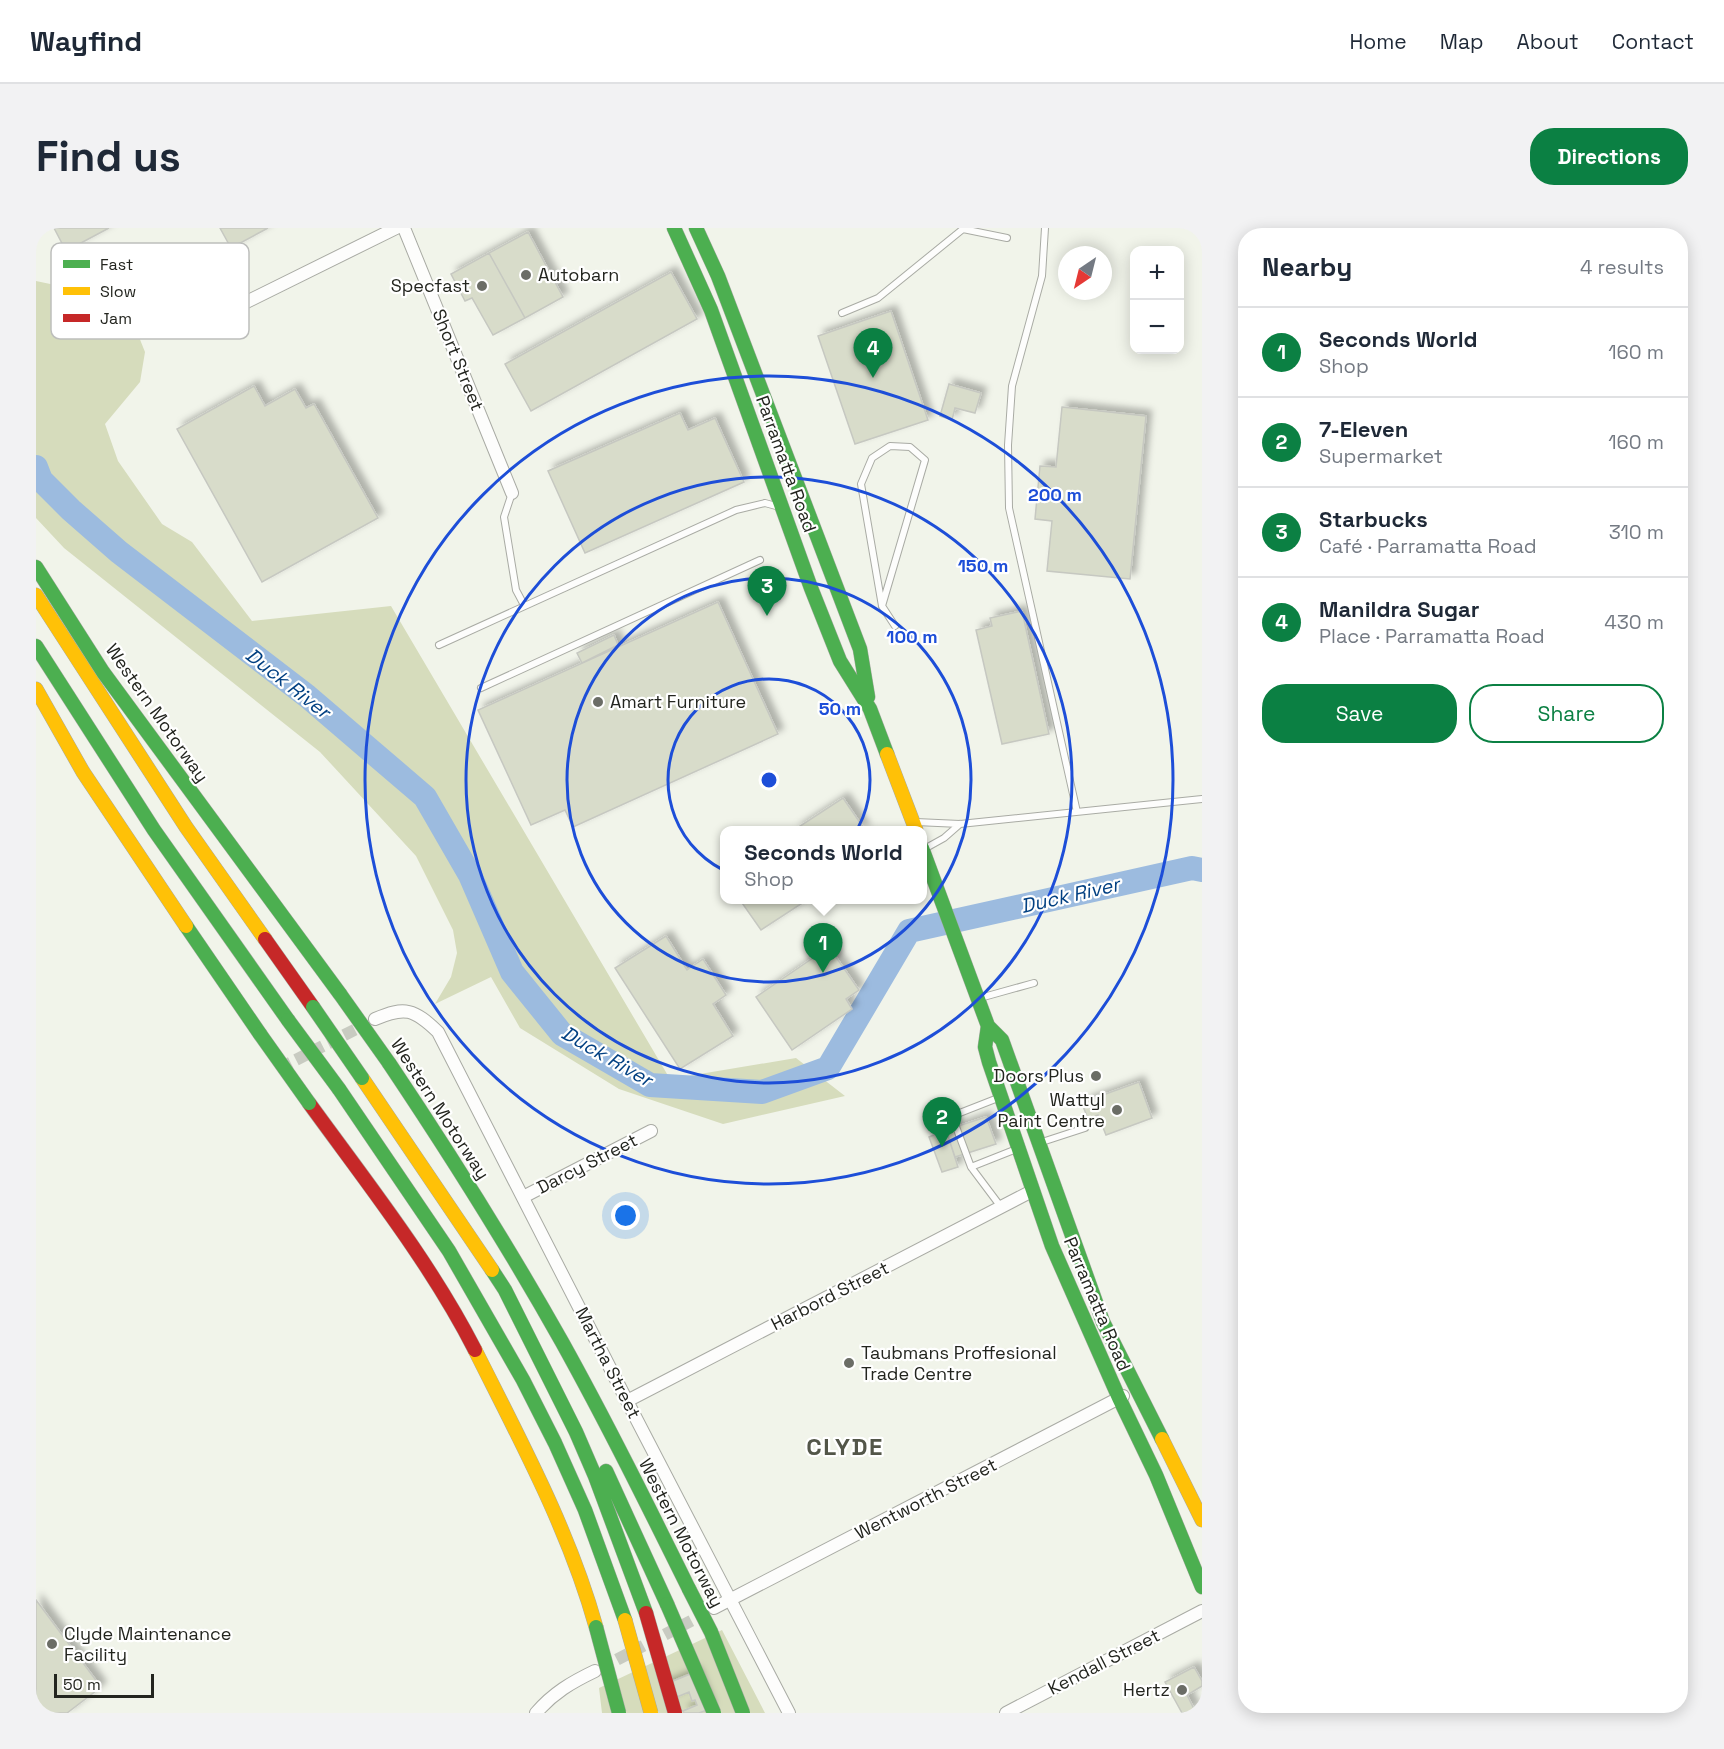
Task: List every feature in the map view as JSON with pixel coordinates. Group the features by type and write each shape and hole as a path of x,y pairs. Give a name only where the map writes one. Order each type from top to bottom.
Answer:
{"highway":[{"name":"Parramatta Road","path":"674,228 711,310 840,661 870,708"},
{"name":"Parramatta Road","path":"696,228 718,276 860,649 870,708 915,826"},
{"name":"Western Motorway","path":"36,567 103,672 340,994 437,1134 557,1334 711,1632 742,1713"},
{"name":"Western Motorway","path":"36,595 186,827 362,1078 505,1290 576,1432 603,1498 642,1598 675,1713"},
{"path":"36,646 154,830 339,1089 449,1251 517,1370 555,1443 585,1510 625,1620 651,1713"},
{"path":"36,689 83,772 150,875 456,1314 528,1455 584,1584 619,1713"},
{"name":"Parramatta Road","path":"927,864 988,1026 1002,1040 1103,1322 1202,1520"},
{"name":"Parramatta Road","path":"988,1026 985,1047 1017,1149 1052,1246 1119,1398 1156,1475 1202,1587"},
{"path":"505,1290 566,1388 626,1511 714,1713"}],"street":[{"path":"249,301 396,228"},
{"name":"Short Street","path":"404,228 512,493"},
{"name":"Martha Street","path":"375,1019 400,1010 421,1017 438,1032 789,1713"},
{"name":"Darcy Street","path":"523,1197 651,1131"},
{"name":"Harbord Street","path":"627,1401 1032,1191"},
{"name":"Wentworth Street","path":"714,1608 1137,1389"},
{"name":"Kendall Street","path":"1006,1713 1202,1611"},
{"path":"536,1713 547,1700 566,1685 595,1671"}],"lane":[{"path":"1045,228 1042,276 1011,386 1008,445 1009,508 1077,812"},
{"path":"842,313 878,298 963,229 1007,238"},
{"path":"882,606 925,460 910,447 890,446 872,458 861,484 882,606 895,626"},
{"path":"512,493 504,517 516,590 524,605"},
{"path":"439,645 736,510 765,503 782,508"},
{"path":"481,688 760,560"},
{"path":"915,826 960,824 1202,799"},
{"path":"927,846 944,838 960,824"},
{"path":"977,998 1034,983"},
{"path":"1000,1097 952,1116 971,1167 1001,1207"},
{"path":"1040,1143 1085,1128"},
{"path":"971,1167 1017,1149"}],"green space":[{"path":"36,281 51,284 51,339 140,339 145,352 140,382 105,424 118,461 162,524 192,542 252,621 391,606 670,1079 796,1058 845,1096 723,1124 619,1089 520,1028 491,977 435,1004 451,977 457,953 453,930 416,856 320,752 64,548 36,518"},
{"path":"722,1630 765,1713 602,1713 599,1688"}],"building":[{"path":"54,228 109,228 81,243 62,243"},
{"path":"220,228 268,228 240,243 228,243"},
{"name":"Autobarn","path":"528,232 563,297 525,318 489,253"},
{"name":"Specfast","path":"489,253 525,318 493,335 472,298 465,301 451,274"},
{"path":"671,272 697,319 531,411 505,364"},
{"path":"891,311 928,420 855,444 818,336"},
{"path":"949,384 981,393 975,413 955,408 952,420 940,416"},
{"path":"254,386 265,406 295,389 306,408 314,404 378,518 262,582 177,429"},
{"path":"1062,407 1146,416 1130,579 1047,571 1052,521 1035,519 1040,466 1056,467"},
{"path":"680,413 688,430 715,418 744,482 585,553 548,471"},
{"path":"718,602 778,734 573,827 565,810 531,825 478,710"},
{"path":"1022,611 1049,734 1002,744 976,630 992,626 990,618"},
{"path":"614,635 618,645 582,663 577,653"},
{"path":"843,798 862,826 800,826"},
{"path":"743,904 801,904 761,930"},
{"path":"666,936 687,970 703,959 726,995 713,1004 733,1036 680,1069 615,968"},
{"path":"829,947 859,990 846,999 852,1009 792,1050 756,997"},
{"name":"Wattyl Paint Centre","path":"1139,1082 1152,1118 1106,1135 1098,1115 1088,1119 1083,1106 1086,1101"},
{"path":"986,1117 996,1144 955,1157 946,1130"},
{"path":"946,1130 958,1167 942,1172 929,1137"},
{"name":"Clyde Maintenance Facility","path":"36,1600 101,1687 67,1713 36,1713"},
{"name":"Hertz","path":"1194,1667 1202,1681 1202,1686 1187,1695 1195,1711 1182,1713 1165,1682"},
{"path":"695,1672 710,1709 699,1713 684,1713 683,1711 697,1705 695,1700 692,1701 689,1692 667,1701 661,1686"}],"waterway":[{"name":"Duck River","path":"36,467 41,480 119,552 307,696 425,797 470,875 512,972 562,1034 650,1085 762,1092 828,1068 909,931 1192,868 1202,870"}],"tunnel":[{"path":"280,1068 366,1024"},
{"path":"601,1668 708,1612"}],"traffic: fast":[{"path":"674,228 711,310 811,588 840,661 870,709 887,754"},
{"path":"696,228 718,276 860,649 868,697"},
{"path":"36,567 103,672 340,994"},
{"path":"36,646 154,830 288,1020"},
{"path":"927,861 988,1026 1002,1040 1103,1322 1162,1439"},
{"path":"186,926 260,1034"},
{"path":"340,994 389,1063"},
{"path":"313,1007 362,1078"},
{"path":"288,1020 339,1089"},
{"path":"988,1026 985,1047 989,1062 1052,1246 1119,1398 1156,1475 1202,1587"},
{"path":"260,1034 309,1103"},
{"path":"389,1063 478,1201 562,1342 689,1589"},
{"path":"339,1089 449,1251 523,1380 585,1510 625,1620"},
{"path":"492,1270 505,1290 576,1432 595,1476 646,1613"},
{"path":"606,1471 667,1604"},
{"path":"689,1589 711,1632 743,1713"},
{"path":"667,1604 714,1713"},
{"path":"596,1627 619,1713"}],"traffic: slow":[{"path":"36,595 186,827 265,939"},
{"path":"36,689 83,772 186,926"},
{"path":"887,754 914,826"},
{"path":"362,1078 492,1270"},
{"path":"475,1350 558,1520 596,1627"},
{"path":"1162,1439 1202,1520"},
{"path":"625,1620 651,1713"}],"traffic: jam":[{"path":"265,939 313,1007"},
{"path":"309,1103 418,1254 475,1350"},
{"path":"646,1613 675,1713"}],"place":[{"name":"Autobarn","path":"526,275"},
{"name":"Specfast","path":"482,286"},
{"name":"Manildra Sugar","path":"873,378"},
{"name":"Starbucks","path":"767,616"},
{"name":"Amart Furniture","path":"598,702"},
{"name":"Seconds World","path":"823,973"},
{"name":"Doors Plus","path":"1096,1076"},
{"name":"Wattyl Paint Centre","path":"1117,1110"},
{"name":"7-Eleven","path":"942,1147"},
{"name":"Taubmans Proffesional Trade Centre","path":"849,1363"},
{"name":"Clyde Maintenance Facility","path":"52,1644"},
{"name":"Hertz","path":"1182,1690"}],"district":[{"name":"CLYDE","path":"845,1447"}]}
